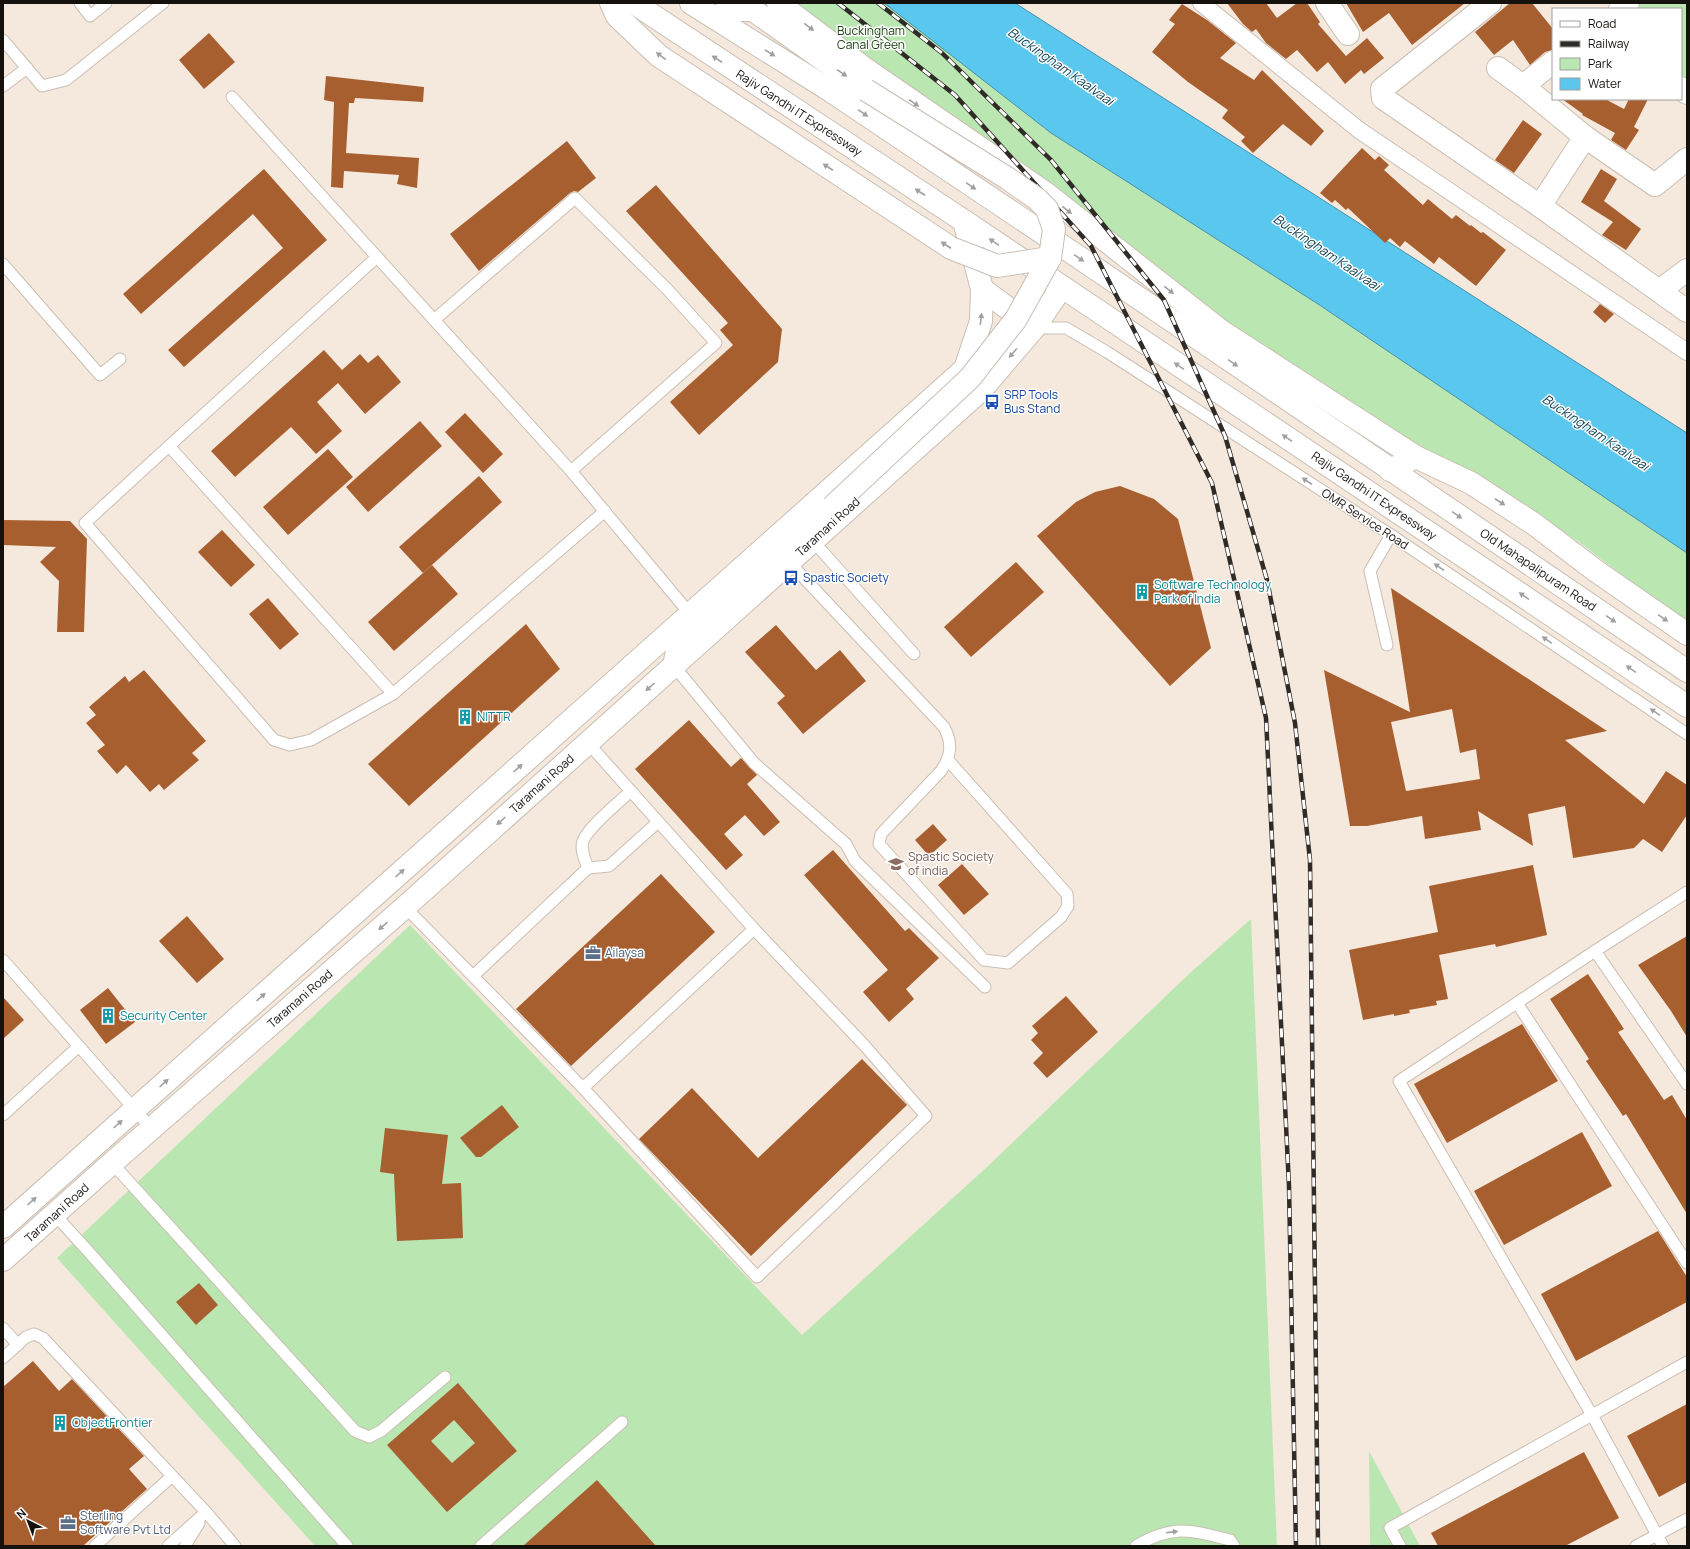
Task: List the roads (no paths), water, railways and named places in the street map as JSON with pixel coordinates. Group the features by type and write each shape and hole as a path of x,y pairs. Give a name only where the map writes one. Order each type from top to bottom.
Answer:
{"main road":[{"path":"669,27 690,3 713,17 752,6 866,90 1007,178 1037,199 1047,209 1054,229 1050,258 1016,319 970,378 832,507 678,646 674,666"},
{"path":"778,3 864,68 1044,192 1221,331 1416,457 1471,483 1534,524 1596,571 1687,634"},
{"path":"1327,3 1348,34"},
{"path":"1490,3 1382,89 1383,98 1540,206 1687,311"},
{"path":"630,5 617,16 660,56 951,248 997,266 1050,258"},
{"name":"Rajiv Gandhi IT Expressway","path":"630,5 669,27 964,221 1061,288 1687,706"},
{"name":"Old Mahapalipuram Road","path":"713,17 831,92 1080,258 1687,671"},
{"path":"1523,86 1552,63"},
{"path":"1498,68 1523,86 1586,137 1654,185 1687,159"},
{"path":"1540,206 1586,137"},
{"path":"3,1227 965,369 982,321 982,290 964,221"},
{"path":"1659,291 1687,270"},
{"name":"Taramani Road","path":"3,1260 151,1128 405,907 982,389 1034,328 1061,288"},
{"path":"982,290 1034,328"},
{"path":"1390,470 1416,457"},
{"path":"1414,523 1432,498"},
{"path":"1466,558 1482,532"}],"street":[{"path":"1201,3 1359,130 1687,352"}],"lane":[{"path":"80,3 90,16 106,3"},
{"path":"3,40 42,86 66,80 163,3"},
{"path":"3,86 27,68"},
{"path":"232,97 572,471 690,614"},
{"path":"434,320 575,198 668,290 716,343 572,471"},
{"path":"377,257 85,523 274,740 290,745 311,740 393,694 604,511"},
{"path":"3,264 100,375 120,359"},
{"name":"OMR Service Road","path":"1034,328 1066,328 1108,352 1391,535 1687,734"},
{"path":"169,446 393,694"},
{"path":"1387,645 1370,571 1391,535"},
{"path":"812,541 914,654"},
{"path":"790,562 944,727 950,738 948,760 940,772 881,834 879,844 984,960 1008,963 1061,917 1068,906 1067,894 948,760"},
{"path":"674,666 754,763 846,844 855,861 986,987"},
{"path":"405,907 583,1088 757,1277 926,1116 865,1046 754,929 588,743"},
{"path":"588,868 582,852 583,841 591,829 631,791"},
{"path":"473,976 588,868 609,866 658,822"},
{"path":"1663,1546 1592,1415 1399,1081 1595,950 1687,892"},
{"path":"583,1088 754,929"},
{"path":"1595,950 1687,1084"},
{"path":"3,960 151,1128"},
{"path":"1517,1003 1687,1263"},
{"path":"3,1114 79,1046"},
{"path":"112,1163 355,1431 369,1437 381,1430 445,1377"},
{"path":"55,1215 347,1546"},
{"path":"3,1328 18,1345"},
{"path":"3,1358 26,1337 34,1334 43,1338 206,1512 235,1546"},
{"path":"1400,1546 1390,1528 1687,1362"},
{"path":"480,1546 622,1422"},
{"path":"95,1546 172,1476"},
{"path":"168,1546 206,1512"},
{"path":"185,1546 206,1512"},
{"path":"1636,1546 1687,1519"},
{"path":"1136,1546 1148,1539 1168,1532 1192,1530 1230,1540 1234,1546"}],"water":[{"name":"Buckingham Kaalvaai","path":"884,3 1015,3 1687,433 1687,553 1318,304 1051,133"}],"railway":[{"path":"838,3 955,95 1091,246 1212,483 1266,718 1289,1186 1296,1546"},
{"path":"878,3 942,53 1051,160 1164,300 1225,436 1267,580 1295,723 1310,860 1318,1546"}],"place":[{"name":"SRP Tools Bus Stand","path":"992,402"},
{"name":"Spastic Society","path":"791,578"},
{"name":"Software Technology Park of India","path":"1142,592"},
{"name":"NITTR","path":"465,717"},
{"name":"Spastic Society of india","path":"896,864"},
{"name":"Ailaysa","path":"593,953"},
{"name":"Security Center","path":"108,1016"},
{"name":"ObjectFrontier","path":"60,1423"},
{"name":"Sterling Software Pvt Ltd","path":"68,1523"}],"park label":[{"name":"Buckingham Canal Green","path":"871,38"}]}
